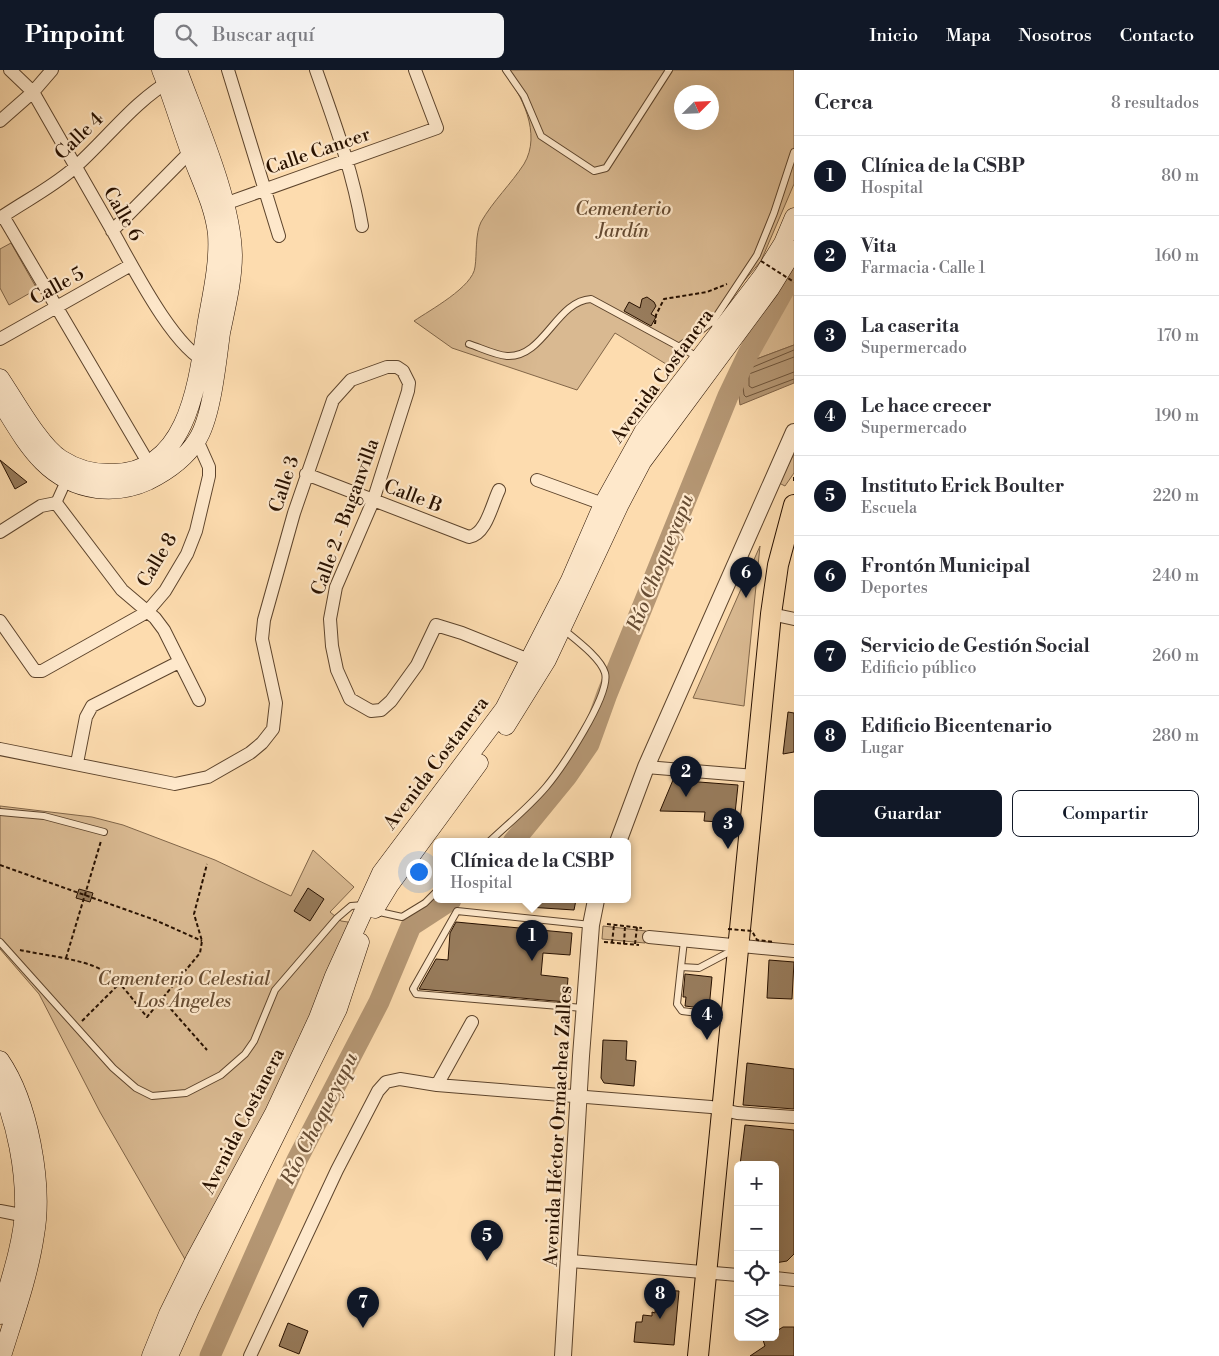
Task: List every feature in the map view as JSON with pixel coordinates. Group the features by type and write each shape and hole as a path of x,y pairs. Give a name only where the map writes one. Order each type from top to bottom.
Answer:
{"main road":[{"path":"0,401 30,448 66,481 113,491 138,485 161,474 182,458 198,440 204,425 209,362 233,256 218,206 171,75"},
{"name":"Avenida Costanera","path":"169,1356 190,1308 338,1009 381,873 504,709 570,580 603,504 644,432 699,358 716,328 763,275 782,243 794,217"},
{"name":"Avenida Costanera","path":"151,1356 168,1314 195,1259 274,1113 318,1018 350,940 371,907 389,886 534,683 642,462 764,296 794,250"},
{"path":"0,378 42,440 59,458 80,470 96,474 120,473 149,464 164,454 175,441 184,424 209,362"},
{"path":"698,1356 732,1018 734,937 755,776 771,614 778,565 794,505"},
{"path":"0,1060 3,1085 24,1109 30,1138 30,1210 35,1235 2,1356"},
{"path":"0,1314 22,1230 30,1210"}],"street":[{"name":"Calle 6","path":"10,70 33,92 131,266 179,338 209,362"},
{"path":"0,120 33,92 52,70"},
{"path":"228,70 263,190 279,236"},
{"path":"316,70 347,161 356,192 362,226"},
{"name":"Calle Cancer","path":"218,206 437,128 415,70"},
{"name":"Calle 4","path":"2,217 50,188 75,168 144,98 171,75"},
{"path":"112,231 197,145"},
{"path":"2,217 59,307 149,464"},
{"name":"Calle 5","path":"0,339 131,266"},
{"name":"Calle 3","path":"0,749 175,784 208,778 262,744 273,729 276,702 264,654 262,639 264,620 306,474 333,400 341,389 356,378 387,367 397,367"},
{"name":"Calle 2 - Buganvilla","path":"397,367 407,376 408,391 373,501 336,586 330,619 332,646 337,670 350,698 371,711 381,710 392,701 417,665 436,625 462,633 529,660"},
{"path":"619,838 646,767 794,432"},
{"name":"Calle 8","path":"0,621 35,671 42,671 147,612 165,591 187,554 196,530 209,476 209,467 198,440"},
{"name":"Calle B","path":"306,474 466,537 478,534 498,490"},
{"path":"537,480 603,504"},
{"path":"56,503 66,481"},
{"path":"56,503 122,590 164,630 199,700"},
{"path":"0,532 41,506 56,503"},
{"path":"771,614 794,619"},
{"path":"77,763 86,717 92,706 179,662"},
{"path":"646,767 755,776"},
{"name":"Avenida Héctor Ormachea Zalles","path":"563,1356 584,1009 598,924 596,903"},
{"path":"649,937 684,941 734,937 794,951"},
{"path":"437,1085 472,1022"},
{"path":"250,1356 337,1170 378,1091 386,1082 400,1079 437,1085 580,1095 794,1117"},
{"path":"0,1211 16,1214 30,1210"},
{"path":"570,1261 734,1275"},
{"path":"779,1278 794,1280"}],"lane":[{"path":"506,70 524,96 541,136 594,171 606,168 610,163 669,70"},
{"path":"679,347 716,328 757,255 774,213 794,152"},
{"path":"470,344 505,356 515,355 527,350 572,306 582,300 591,299 699,358"},
{"path":"493,838 547,786 588,724 605,684 605,673 588,651 562,629"},
{"path":"0,812 44,816 104,832"},
{"path":"2,945 113,1068 136,1088 152,1096 186,1093 221,1075 245,1054 254,1041 275,990 337,918 351,906 371,907 402,917 418,908 433,895"},
{"path":"584,1009 416,994 413,989 457,911 598,924"},
{"path":"681,967 700,968 734,937"},
{"path":"684,941 677,1004 682,1012 732,1018"}],"path":[{"path":"761,261 794,282"},
{"path":"650,332 656,322 656,315 664,299 707,292 733,280"},
{"path":"65,959 104,832"},
{"path":"2,945 65,959 102,970 119,984 147,1017 200,953 202,941 194,914 207,864"},
{"path":"0,866 85,894 155,920 202,941"},
{"path":"598,924 639,927"},
{"path":"612,943 614,925"},
{"path":"624,944 625,926"},
{"path":"734,937 752,932 757,940 774,942"},
{"path":"602,942 638,945"},
{"path":"76,1027 119,984"},
{"path":"162,999 207,1050"}],"green space":[{"name":"Cementerio Jardín","path":"502,70 794,70 794,184 761,261 671,367 615,333 577,390 452,348 414,321 459,290 472,275 475,267 478,232 481,222 524,164 531,140 530,127 522,102"},
{"path":"11,243 37,289 9,305 0,288 0,249"},
{"path":"794,270 794,345 735,367"},
{"path":"794,454 794,473 785,486 779,483"},
{"path":"760,546 744,706 693,698"},
{"name":"Cementerio Celestial Los Ángeles","path":"0,806 92,817 123,825 215,860 291,896 313,850 354,887 330,912 341,921 348,922 349,929 310,1031 186,1261 100,1112 39,994 0,949"},
{"path":"603,926 646,931 645,943 602,939"}],"water":[{"path":"794,345 794,383 740,405 735,367"}],"building":[{"path":"647,297 656,306 651,314 656,317 651,326 624,311 629,302 640,308 642,299"},
{"path":"0,460 27,482 15,489"},
{"path":"788,712 794,713 794,752 783,754"},
{"path":"673,780 738,785 734,823 704,821 705,812 660,811"},
{"path":"308,888 324,899 310,921 294,911"},
{"path":"79,889 93,893 90,902 76,898"},
{"path":"528,903 575,903 574,910 528,907"},
{"path":"456,922 572,933 570,955 543,953 541,975 568,978 566,1002 419,989 436,959 448,960 450,933"},
{"path":"769,960 794,962 792,999 767,998"},
{"path":"685,974 712,977 709,1009 685,1006 686,997 683,997"},
{"path":"603,1040 627,1041 626,1060 636,1061 634,1086 604,1083 601,1078"},
{"path":"747,1063 794,1069 794,1109 743,1105"},
{"path":"745,1125 794,1130 794,1254 787,1261 779,1262 779,1161 740,1161"},
{"path":"657,1290 679,1291 674,1345 634,1342 636,1322 642,1322 643,1315 652,1316 652,1312 655,1313"},
{"path":"288,1323 308,1331 299,1354 279,1346"},
{"path":"783,1327 794,1327 794,1356 750,1356 765,1346 763,1341 779,1341 779,1330"}],"waterway":[{"name":"Río Choqueyapu","path":"516,838 567,776 589,744 607,694 728,396 748,354 794,272"},
{"name":"Río Choqueyapu","path":"210,1356 297,1160 379,1002 411,926 446,903"}],"place":[{"name":"Frontón Municipal","path":"746,598"},
{"name":"Vita","path":"686,797"},
{"name":"La caserita","path":"728,849"},
{"name":"Clínica de la CSBP","path":"532,961"},
{"name":"Le hace crecer","path":"707,1040"},
{"name":"Instituto Erick Boulter","path":"487,1261"},
{"name":"Edificio Bicentenario","path":"660,1319"},
{"name":"Servicio de Gestión Social","path":"363,1328"}]}
